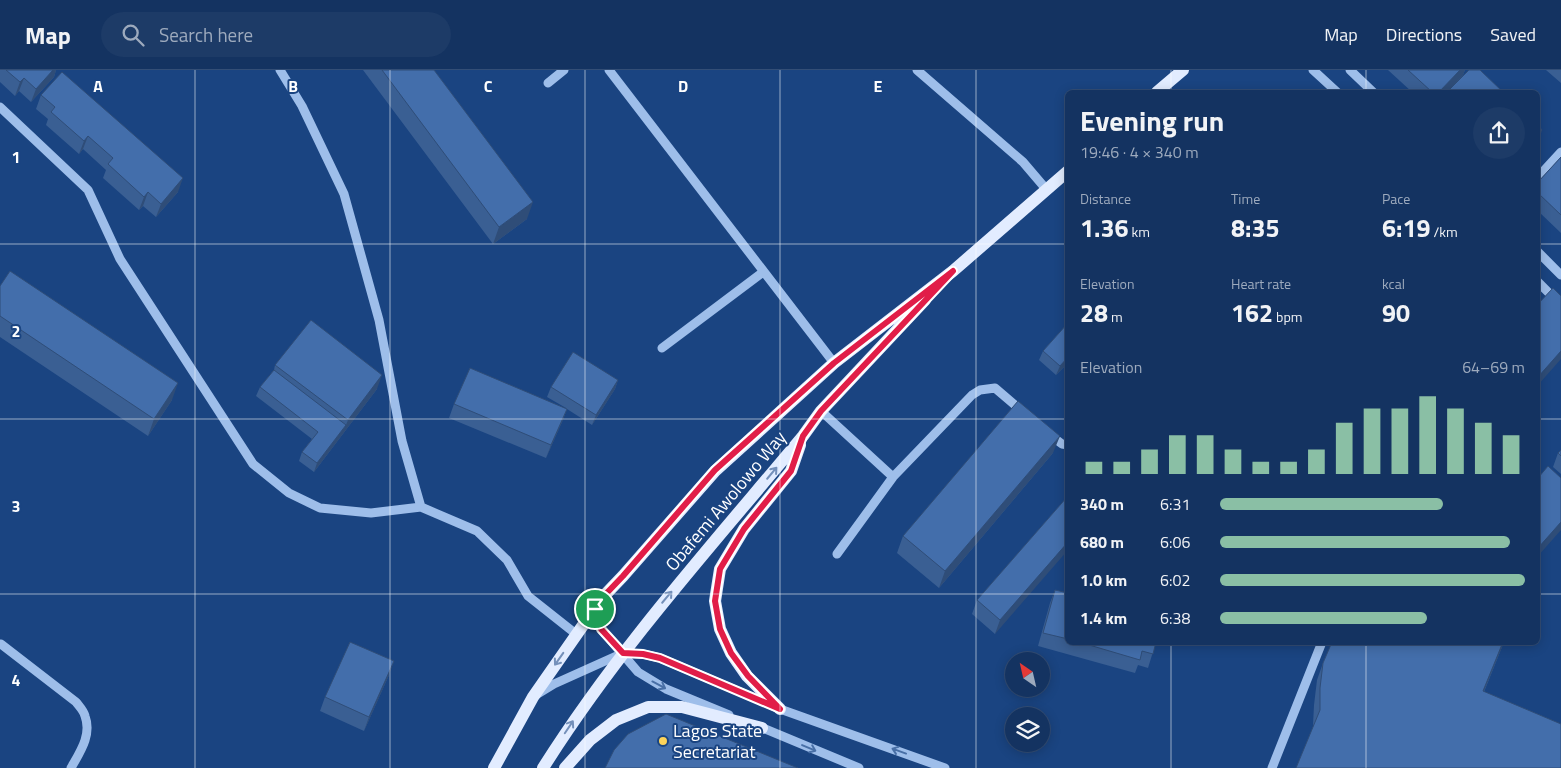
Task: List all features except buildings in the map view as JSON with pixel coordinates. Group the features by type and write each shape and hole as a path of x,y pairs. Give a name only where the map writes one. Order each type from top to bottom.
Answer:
{"main road":[{"path":"1159,90 1183,70"},
{"name":"Obafemi Awolowo Way","path":"494,768 533,697 602,598 715,470 834,363 953,271 1065,173"},
{"name":"Obafemi Awolowo Way","path":"543,768 569,727 662,603 803,436 821,411 953,271"},
{"path":"780,709 748,676 731,653 720,629 715,601 720,569 744,529 791,471 803,436"},
{"path":"565,768 590,740 616,720 648,707 682,707 762,728"}],"street":[{"path":"280,70 302,106 344,194 378,320 402,441 421,507"},
{"path":"548,83 564,70"},
{"path":"609,70 834,363"},
{"path":"917,70 1023,162 1046,189"},
{"path":"1313,70 1335,90"},
{"path":"1350,70 1368,90"},
{"path":"0,107 88,190 120,259 253,464 289,493 320,508 371,514 421,507 477,531 507,560 528,596 576,634"},
{"path":"1540,175 1561,152"},
{"path":"1540,254 1561,275"},
{"path":"662,348 763,272"},
{"path":"1540,284 1561,305"},
{"path":"837,554 893,477 972,395 980,390 995,388 1032,419"},
{"path":"821,411 893,477"},
{"path":"1039,425 1065,444"},
{"path":"595,609 601,629 638,672 653,682 859,768"},
{"path":"1,644 76,702 85,715 88,732 84,745 71,768"},
{"path":"1272,768 1321,645"},
{"path":"533,697 554,684 623,653 643,654 660,658 780,709 945,768"}],"place":[{"name":"Lagos State Secretariat","path":"663,741"}],"route":[{"path":"953,271 821,411 803,436 791,471 744,529 720,569 715,601 720,629 731,653 748,676 780,709 660,658 643,654 623,653 601,629 595,609 602,598 715,470 834,363 953,271"}]}
